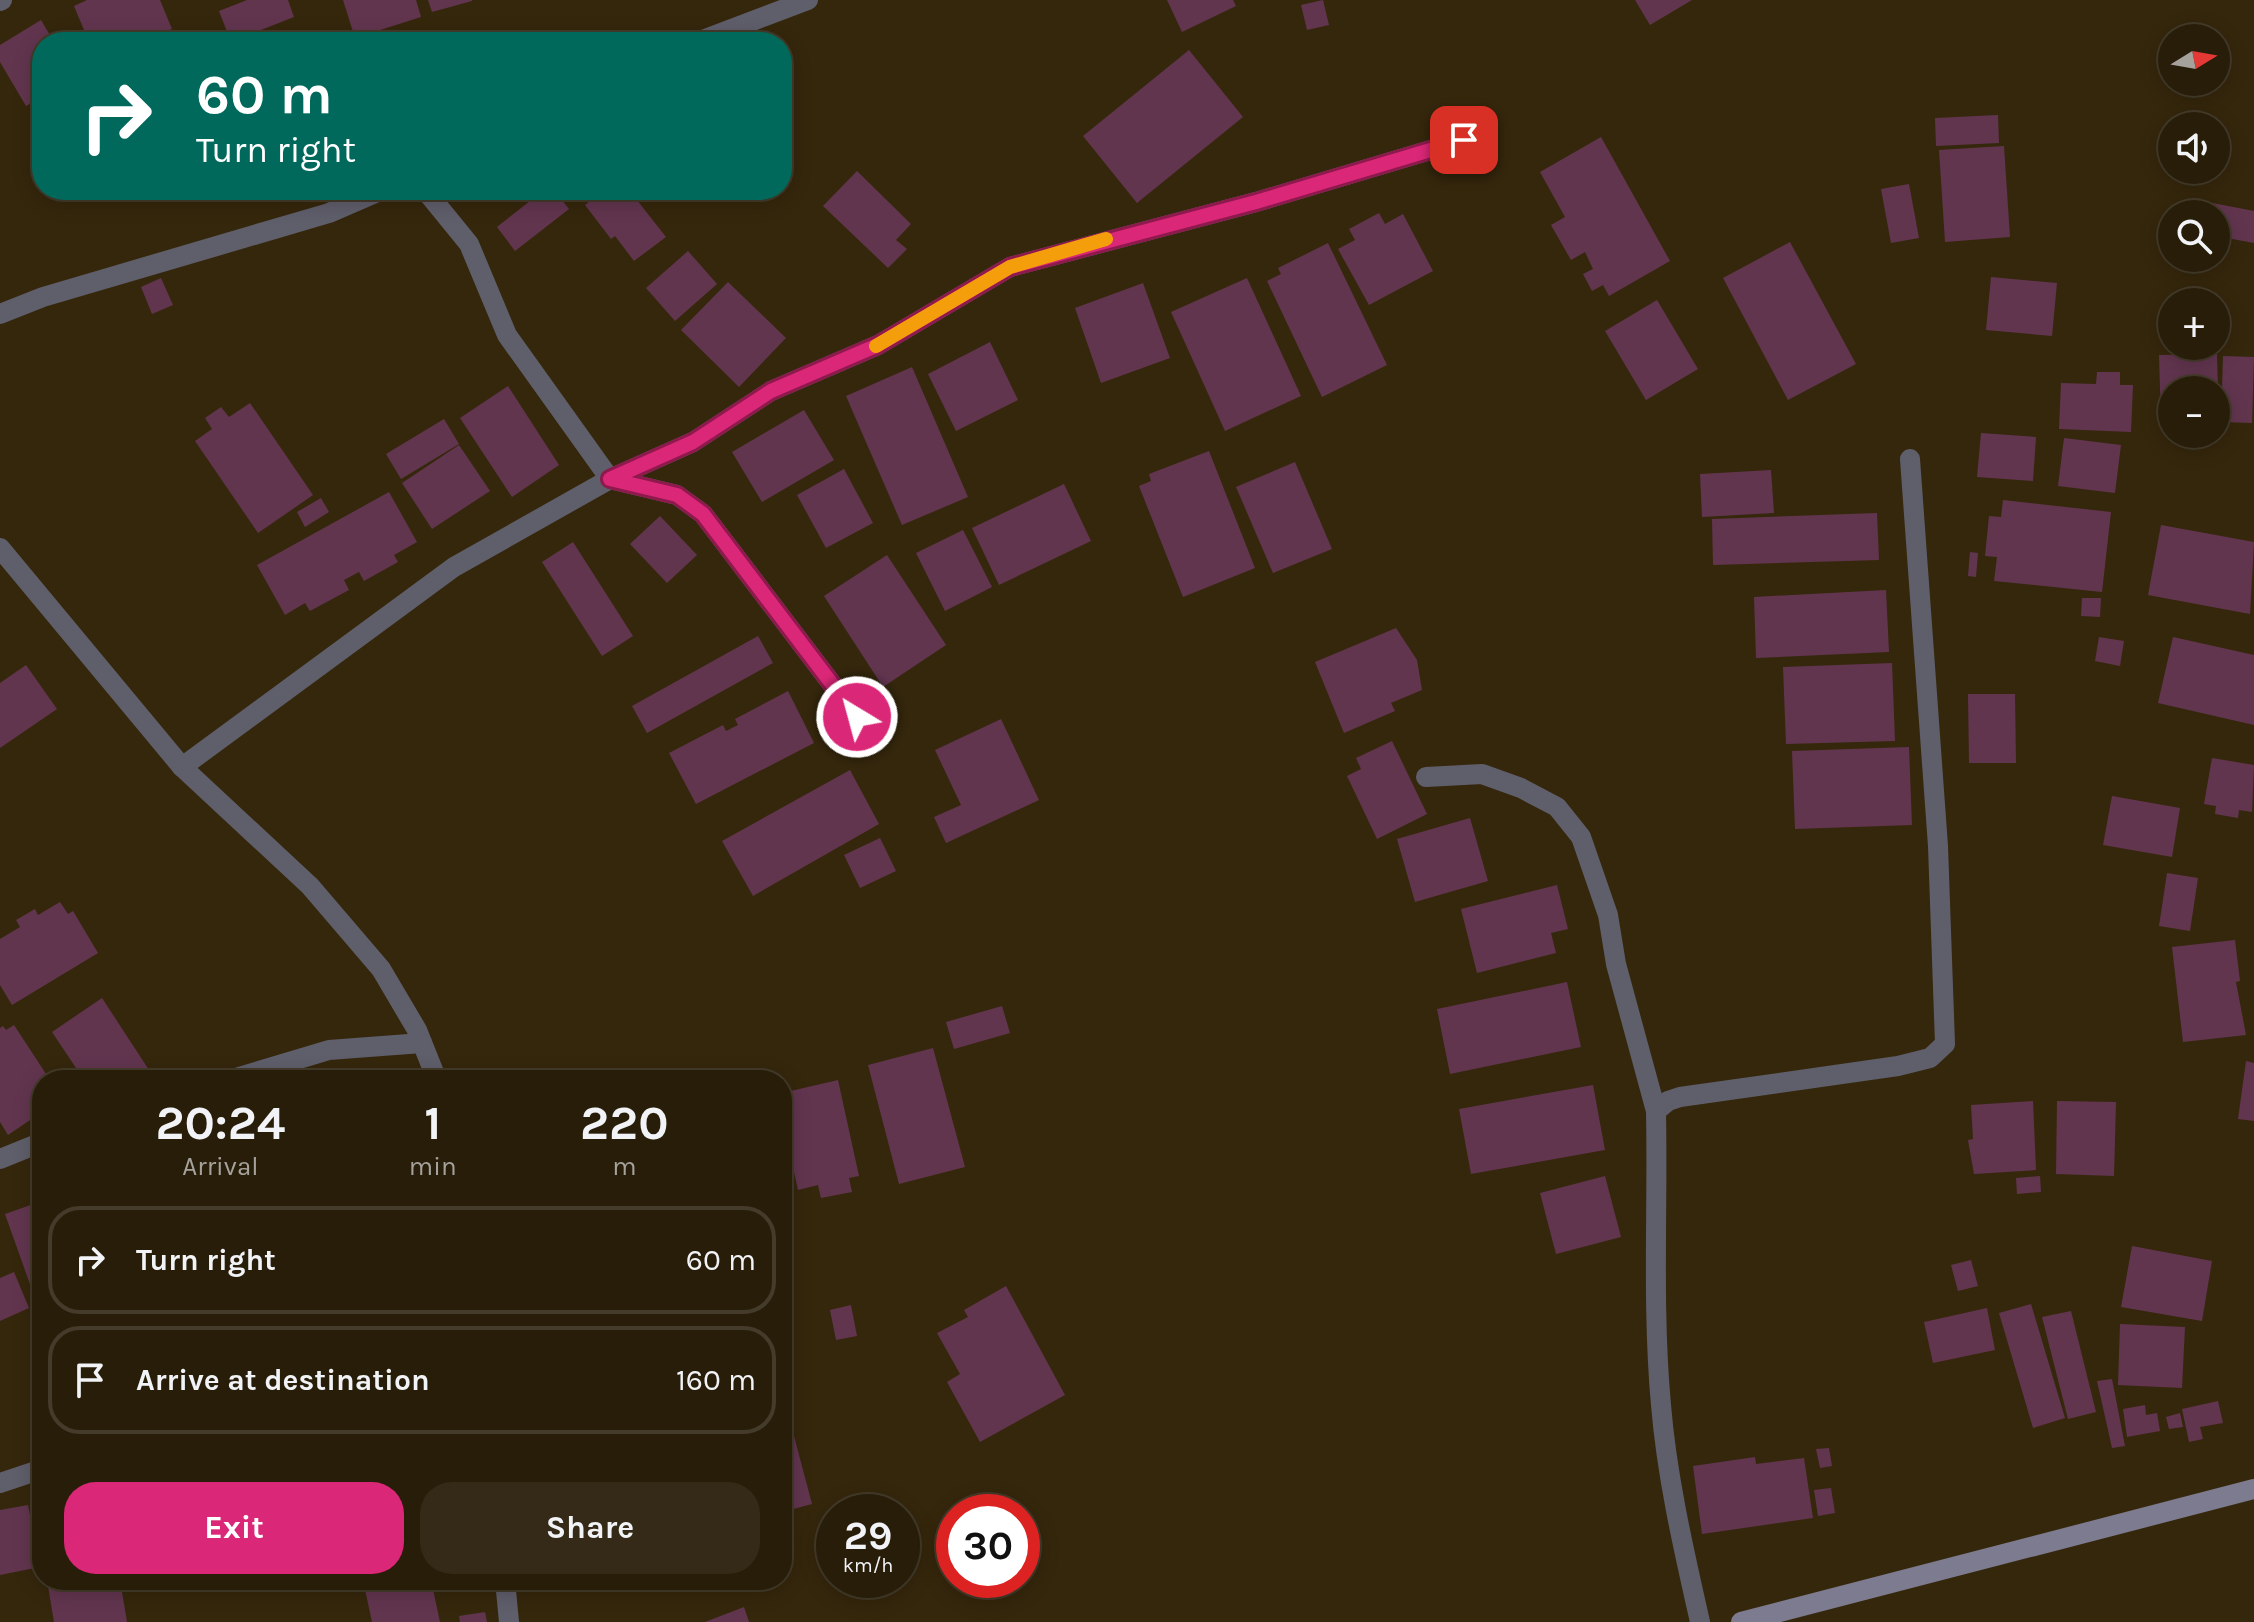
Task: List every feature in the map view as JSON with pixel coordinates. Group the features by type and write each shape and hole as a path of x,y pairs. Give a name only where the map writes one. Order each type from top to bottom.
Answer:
{"main road":[{"path":"1741,1622 2254,1489"}],"street":[{"path":"723,32 808,0"},
{"path":"182,767 454,567 610,479 693,442 771,391 878,345 1010,267 1256,202 1464,140"},
{"path":"0,314 43,297 329,213 359,200"},
{"path":"433,200 469,244 507,335 610,479 677,495 703,514 857,717"},
{"path":"1656,1111 1668,1101 1680,1097 1930,1058 1945,1044 1938,846 1910,459"},
{"path":"0,548 182,767 310,886 381,969 422,1043 433,1070"},
{"path":"1426,777 1482,774 1521,788 1557,807 1581,837 1608,915 1616,964 1656,1111 1656,1314 1661,1408 1683,1547 1700,1622"},
{"path":"262,1070 329,1050 422,1043"},
{"path":"0,1159 32,1146"},
{"path":"0,1483 32,1472"},
{"path":"506,1590 509,1622"}],"building":[{"path":"87,0 160,0 172,29 165,32 85,32 74,6"},
{"path":"247,0 288,0 294,17 256,32 227,32 219,11"},
{"path":"343,0 416,0 421,17 374,32 353,32"},
{"path":"428,0 472,0 472,1 432,12"},
{"path":"1167,0 1233,0 1236,6 1182,32"},
{"path":"1323,0 1329,25 1307,30 1301,5"},
{"path":"1635,0 1692,0 1650,25"},
{"path":"41,20 48,32 32,32 32,103 26,106 0,62 0,45"},
{"path":"1189,50 1243,117 1137,203 1083,136"},
{"path":"1998,115 1999,143 1936,146 1935,118"},
{"path":"1601,137 1670,261 1609,296 1603,285 1592,291 1583,274 1593,269 1585,252 1571,260 1551,225 1565,217 1540,172"},
{"path":"2004,146 2010,237 1945,242 1939,150"},
{"path":"857,171 911,224 896,240 907,249 888,268 823,206"},
{"path":"1909,184 1919,238 1891,243 1881,189"},
{"path":"531,200 562,200 569,209 515,251 497,227"},
{"path":"587,200 637,200 666,237 634,261 615,236 611,239 585,205"},
{"path":"2230,206 2254,211 2254,243 2230,239"},
{"path":"1379,213 1385,224 1403,214 1433,271 1369,305 1338,249 1355,240 1349,229"},
{"path":"1790,242 1856,364 1788,400 1723,278"},
{"path":"1328,243 1387,365 1322,397 1267,281 1281,274 1278,268"},
{"path":"688,251 717,284 675,321 646,288"},
{"path":"1991,277 2057,283 2052,336 1986,330"},
{"path":"161,278 173,305 152,314 141,287"},
{"path":"1247,278 1301,396 1225,431 1171,312"},
{"path":"728,282 786,338 739,387 681,330"},
{"path":"1143,283 1170,358 1101,383 1075,308"},
{"path":"1657,300 1698,369 1646,400 1605,331"},
{"path":"990,342 1018,400 956,431 928,374"},
{"path":"2230,356 2254,357 2252,423 2230,422 2230,376 2222,376 2223,360 2230,360"},
{"path":"2159,360 2217,360 2218,376 2160,376"},
{"path":"912,367 968,497 902,525 846,396"},
{"path":"2097,372 2120,372 2120,385 2133,385 2131,432 2059,429 2061,383 2096,384"},
{"path":"508,386 559,465 512,497 460,418"},
{"path":"250,403 313,495 258,533 195,441 212,429 205,418 221,407 229,417"},
{"path":"804,410 834,460 762,502 732,452"},
{"path":"444,419 459,444 401,479 386,454"},
{"path":"1981,433 2036,437 2033,481 1977,477"},
{"path":"2064,438 2121,445 2115,493 2058,486"},
{"path":"459,445 490,491 432,529 402,483"},
{"path":"1209,451 1255,568 1183,597 1139,486 1151,481 1149,474"},
{"path":"1295,462 1332,549 1273,573 1236,487"},
{"path":"844,469 873,523 826,548 797,495"},
{"path":"1771,470 1774,513 1702,517 1700,474"},
{"path":"1064,484 1091,541 999,585 972,528"},
{"path":"389,492 417,542 394,555 398,562 364,581 359,572 344,580 349,590 310,611 305,603 285,615 257,565"},
{"path":"321,498 329,512 305,527 297,512"},
{"path":"2003,500 2111,512 2102,592 1994,581 1997,557 1985,556 1989,516 2001,517"},
{"path":"1877,513 1879,560 1713,565 1712,519"},
{"path":"660,516 697,555 667,583 630,544"},
{"path":"2161,525 2254,542 2250,614 2148,595"},
{"path":"963,530 992,587 945,611 916,553"},
{"path":"573,542 633,636 602,656 542,562"},
{"path":"1970,552 1978,553 1976,577 1968,576"},
{"path":"887,555 946,645 883,687 824,596"},
{"path":"1886,590 1889,652 1756,658 1754,597"},
{"path":"2082,598 2101,598 2100,617 2081,616"},
{"path":"1396,628 1417,660 1422,690 1391,703 1395,711 1344,733 1315,662"},
{"path":"758,636 773,663 647,733 632,706"},
{"path":"2099,637 2124,641 2120,666 2095,661"},
{"path":"2173,637 2254,655 2254,725 2158,703"},
{"path":"1892,663 1895,741 1786,744 1783,667"},
{"path":"26,665 57,709 0,748 0,683"},
{"path":"788,691 814,743 696,804 669,753 723,725 726,731 738,725 735,719"},
{"path":"1968,694 2015,694 2016,763 1969,763"},
{"path":"1001,719 1039,800 946,843 934,817 961,805 935,750"},
{"path":"1392,741 1427,814 1377,839 1347,776 1361,769 1356,758"},
{"path":"1909,747 1912,825 1795,829 1792,751"},
{"path":"2212,758 2254,765 2252,812 2239,810 2238,818 2215,814 2216,806 2204,804"},
{"path":"850,770 879,824 753,896 722,841"},
{"path":"2112,796 2180,808 2172,857 2103,845"},
{"path":"1470,818 1488,881 1415,902 1397,839"},
{"path":"880,838 896,871 860,888 844,855"},
{"path":"2167,873 2198,878 2190,931 2159,926"},
{"path":"1557,885 1568,929 1551,933 1556,953 1477,973 1461,909"},
{"path":"60,902 68,914 73,911 98,953 12,1005 0,985 0,939 20,927 16,920 35,909 38,915"},
{"path":"2235,940 2240,981 2236,982 2246,1035 2183,1042 2172,947"},
{"path":"1567,982 1581,1047 1450,1074 1437,1009"},
{"path":"102,998 149,1070 77,1070 52,1032"},
{"path":"1002,1006 1010,1033 954,1049 946,1022"},
{"path":"14,1025 43,1070 32,1070 32,1119 8,1135 0,1122 0,1028 3,1026 6,1030"},
{"path":"933,1048 965,1167 899,1184 868,1065"},
{"path":"2246,1061 2254,1063 2254,1121 2238,1119"},
{"path":"838,1080 859,1176 849,1178 852,1192 821,1198 818,1185 798,1190 792,1163 792,1091"},
{"path":"1593,1085 1605,1150 1471,1174 1459,1109"},
{"path":"2033,1101 2036,1170 1974,1174 1968,1140 1973,1139 1971,1105"},
{"path":"2057,1101 2116,1102 2114,1176 2056,1174"},
{"path":"1605,1176 1621,1237 1556,1254 1540,1193"},
{"path":"2040,1176 2041,1192 2017,1194 2016,1178"},
{"path":"32,1205 32,1290 5,1214"},
{"path":"2132,1246 2212,1261 2202,1321 2121,1307"},
{"path":"1971,1260 1978,1286 1958,1291 1951,1265"},
{"path":"14,1272 29,1308 0,1321 0,1278"},
{"path":"1006,1286 1065,1395 980,1442 947,1382 960,1374 937,1333 968,1317 964,1310"},
{"path":"2031,1304 2065,1418 2033,1428 1999,1313"},
{"path":"851,1305 857,1336 836,1340 830,1310"},
{"path":"1987,1308 1995,1350 1933,1363 1924,1322"},
{"path":"2071,1311 2096,1412 2068,1419 2042,1317"},
{"path":"2120,1324 2185,1327 2182,1388 2118,1385"},
{"path":"2112,1379 2125,1446 2112,1448 2097,1381"},
{"path":"2218,1401 2223,1423 2200,1427 2203,1439 2189,1442 2182,1409"},
{"path":"2145,1405 2146,1415 2157,1413 2160,1431 2127,1437 2123,1409"},
{"path":"2180,1413 2183,1427 2169,1429 2166,1417"},
{"path":"792,1436 812,1504 792,1509"},
{"path":"1829,1448 1832,1466 1820,1468 1816,1449"},
{"path":"1755,1457 1756,1464 1804,1458 1813,1518 1702,1534 1693,1466"},
{"path":"1831,1488 1835,1513 1818,1516 1814,1490"},
{"path":"28,1505 32,1526 32,1569 0,1575 0,1510"},
{"path":"49,1590 122,1590 127,1622 54,1622"},
{"path":"365,1590 433,1590 440,1622 372,1622"},
{"path":"744,1607 749,1622 705,1622"},
{"path":"485,1612 487,1622 460,1622 459,1616"}],"slow traffic":[{"path":"876,346 908,324 1010,267 1106,239"}],"route":[{"path":"857,717 703,514 677,495 610,479 693,442 771,391 878,345 908,324 1010,267 1256,202 1464,140"}]}
